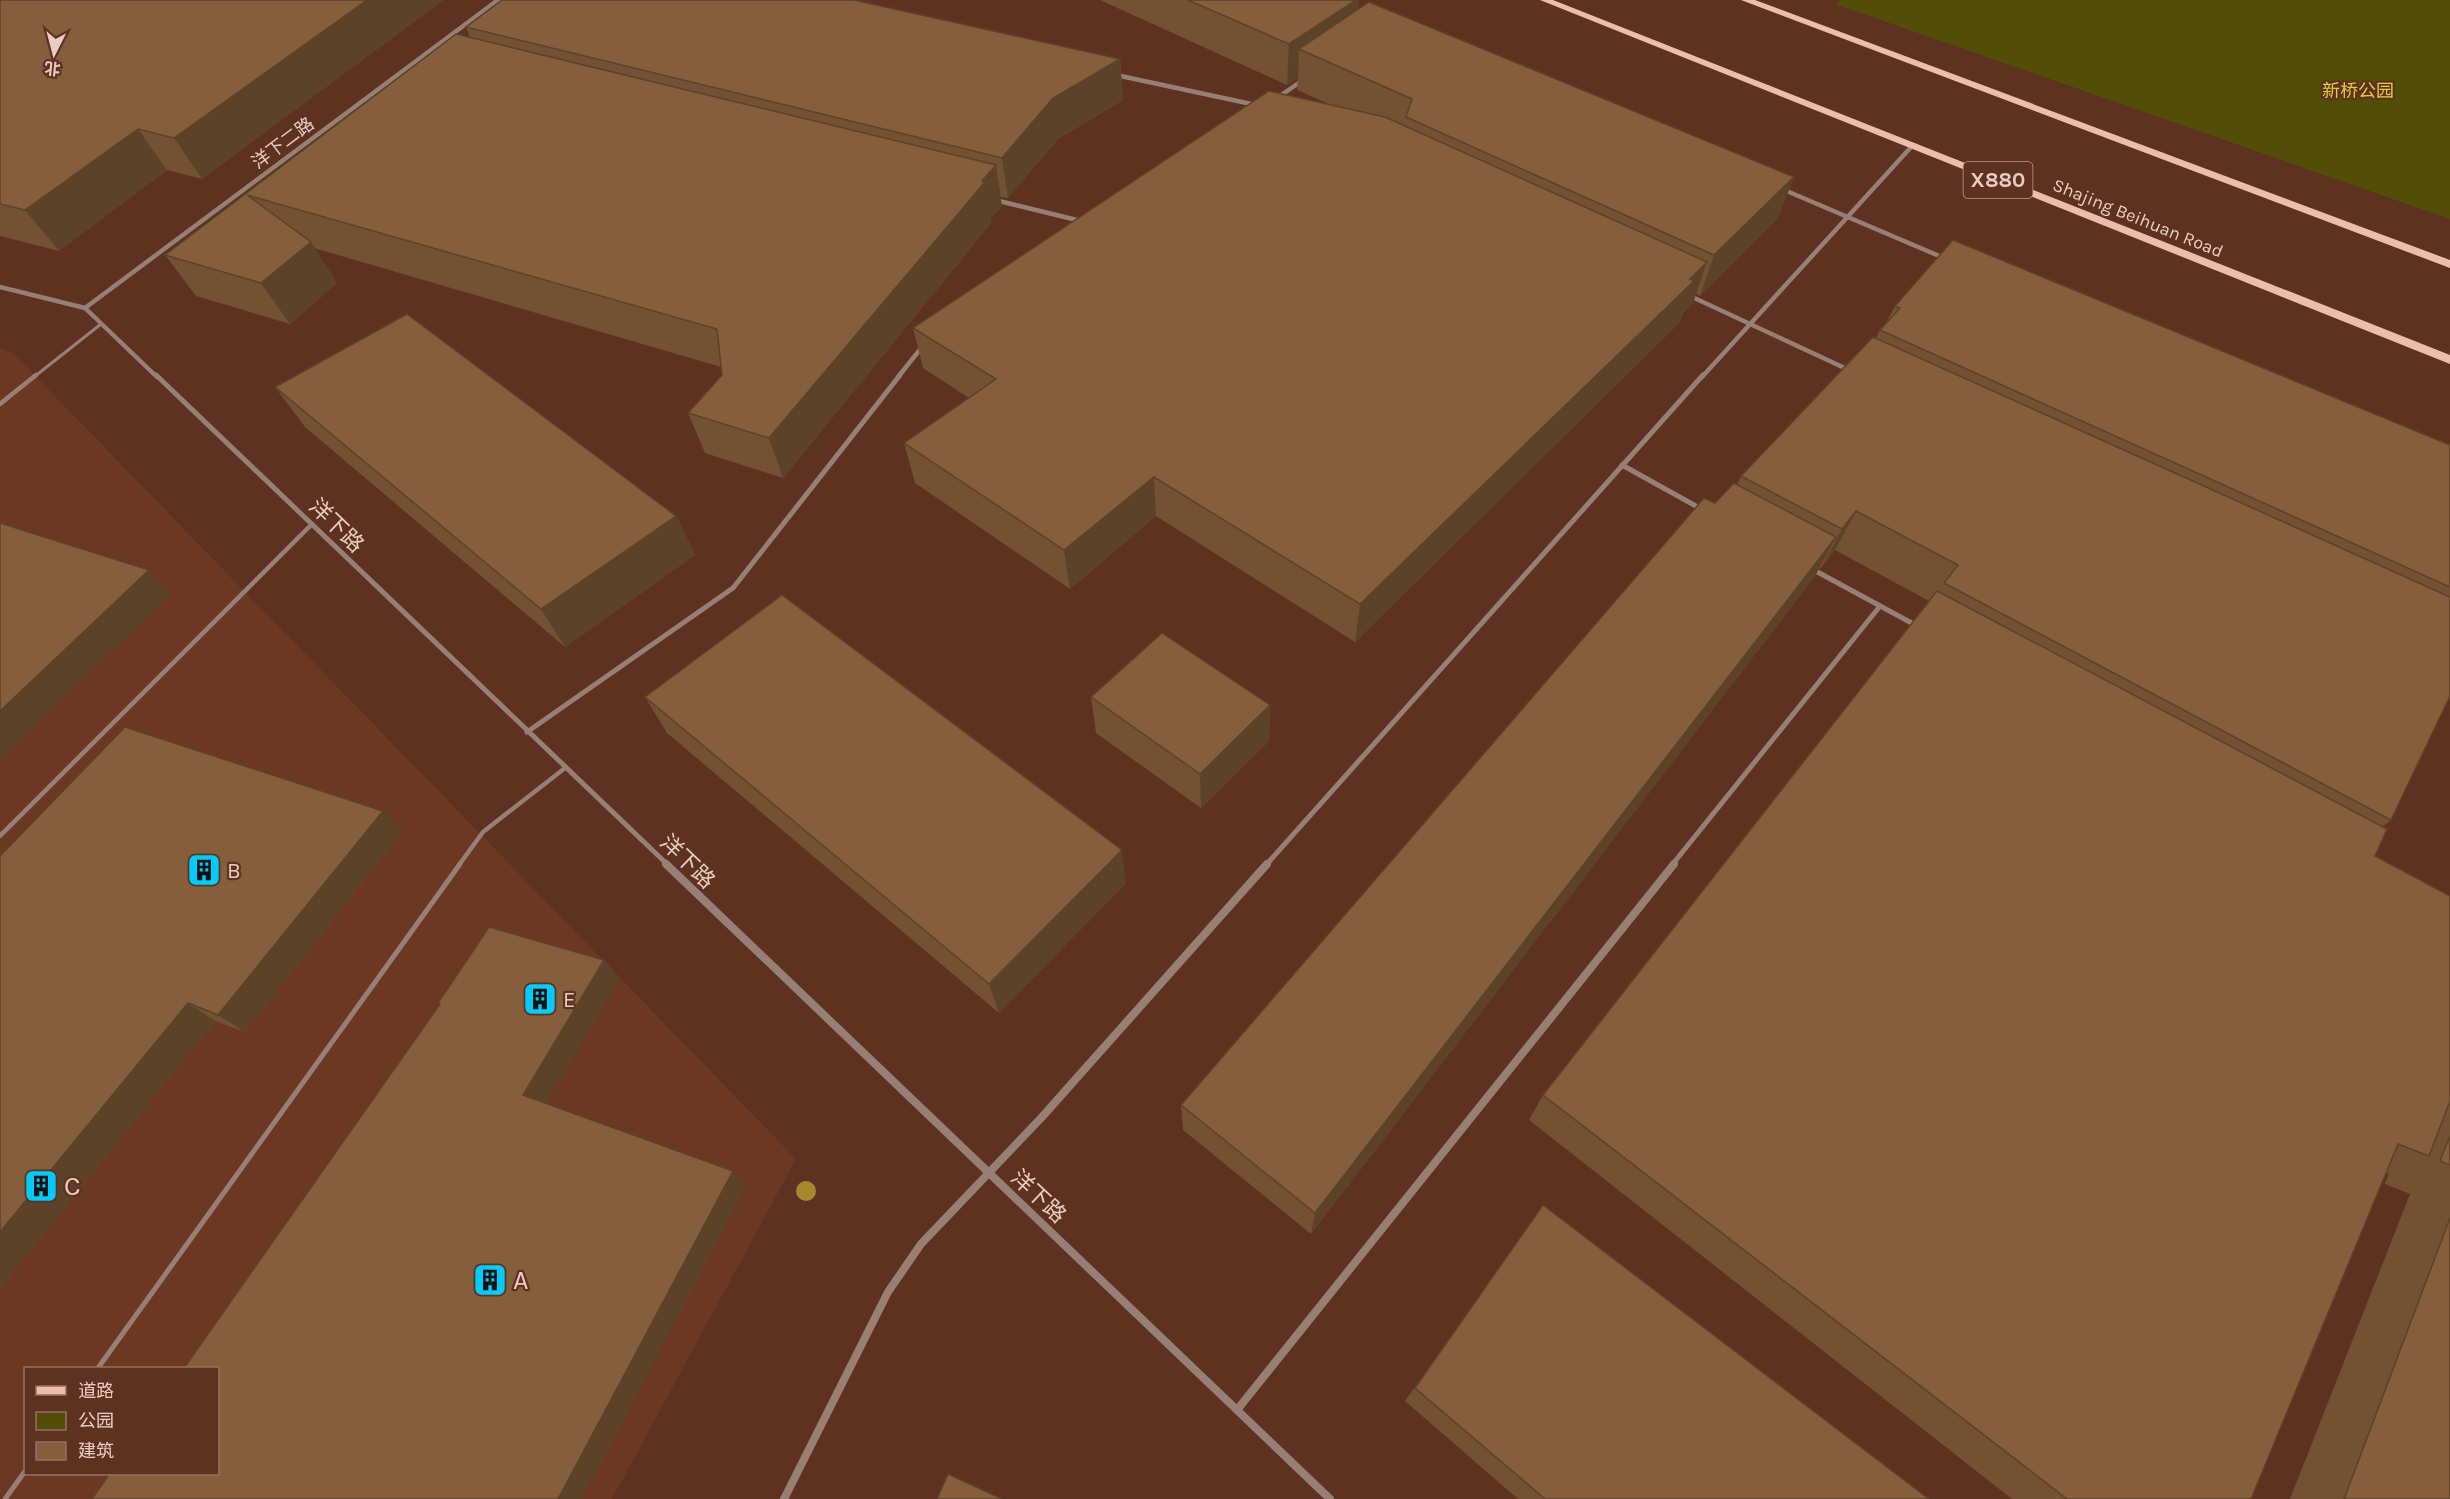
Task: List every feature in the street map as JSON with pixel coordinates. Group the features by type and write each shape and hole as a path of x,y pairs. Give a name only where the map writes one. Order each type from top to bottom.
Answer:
{"main road":[{"name":"Shajing Beihuan Road","path":"1545,0 2450,360"},
{"path":"1746,0 2450,264"},
{"path":"2411,344 2450,350"}],"street":[{"name":"洋下二路","path":"85,308 498,0"},
{"path":"422,57 433,60"},
{"path":"1113,74 1264,107 1254,113"},
{"path":"1273,100 1311,74"},
{"path":"784,1499 888,1292 921,1245 1042,1117 1622,465 1912,146"},
{"path":"1781,189 1945,259"},
{"path":"988,198 1092,224"},
{"path":"0,287 85,308"},
{"path":"1685,294 1857,374"},
{"name":"洋下路","path":"85,308 1330,1499"},
{"path":"527,732 733,588 928,340"},
{"path":"1622,465 1715,516"},
{"path":"1808,567 1922,629"},
{"path":"1237,1410 1880,606"}],"lane":[{"path":"0,404 101,324"},
{"path":"0,836 311,525"},
{"path":"99,1367 483,832 565,768"},
{"path":"5,1499 24,1473"}],"shaded area":[{"path":"0,349 13,353 796,1159 612,1499 0,1499"}],"green space":[{"name":"新桥公园","path":"1841,0 2450,0 2450,219 1835,4"}],"building":[{"path":"0,0 367,0 174,138 138,129 25,210 0,204"},
{"path":"502,0 854,0 1120,59 1053,98 1002,158 466,27"},
{"path":"1188,0 1356,0 1289,44"},
{"path":"1369,2 1794,177 1714,255 1406,117 1412,99 1299,49"},
{"path":"456,34 996,165 982,181 985,182 769,438 688,413 722,375 717,329 247,195 311,242 261,283 165,255"},
{"path":"1269,91 1385,117 1707,262 1690,279 1694,281 1360,604 1154,477 1064,550 904,443 996,379 913,328"},
{"path":"1953,240 2450,445 2450,587 1880,330 1900,308 1895,306"},
{"path":"407,314 676,516 541,609 275,387"},
{"path":"1873,337 2450,597 2450,696 2391,820 1944,583 1958,565 1856,511 1842,529 1741,476"},
{"path":"1734,483 1836,537 1315,1213 1181,1105 1704,498 1715,503"},
{"path":"0,523 149,570 0,711"},
{"path":"1937,591 2387,829 2375,856 2450,896 2450,1101 2429,1156 2398,1144 2251,1499 2067,1499 1543,1095"},
{"path":"782,595 1122,850 989,984 645,697"},
{"path":"1162,633 1270,705 1200,774 1091,697"},
{"name":"B","path":"125,727 383,811 218,1015 188,1003 0,1232 0,856"},
{"name":"A","path":"489,927 604,960 523,1095 733,1171 558,1499 92,1499 109,1475 219,1475 219,1367 185,1367 440,1004 438,1003"},
{"path":"2450,1136 2450,1165 2440,1161"},
{"path":"1543,1205 1929,1499 1545,1499 1415,1388"},
{"path":"2450,1218 2450,1499 2344,1499"},
{"path":"948,1474 1002,1499 937,1499"}],"place":[{"name":"B","path":"204,870"},
{"name":"E","path":"540,999"},
{"name":"C","path":"41,1186"},
{"name":"A","path":"490,1280"}]}
